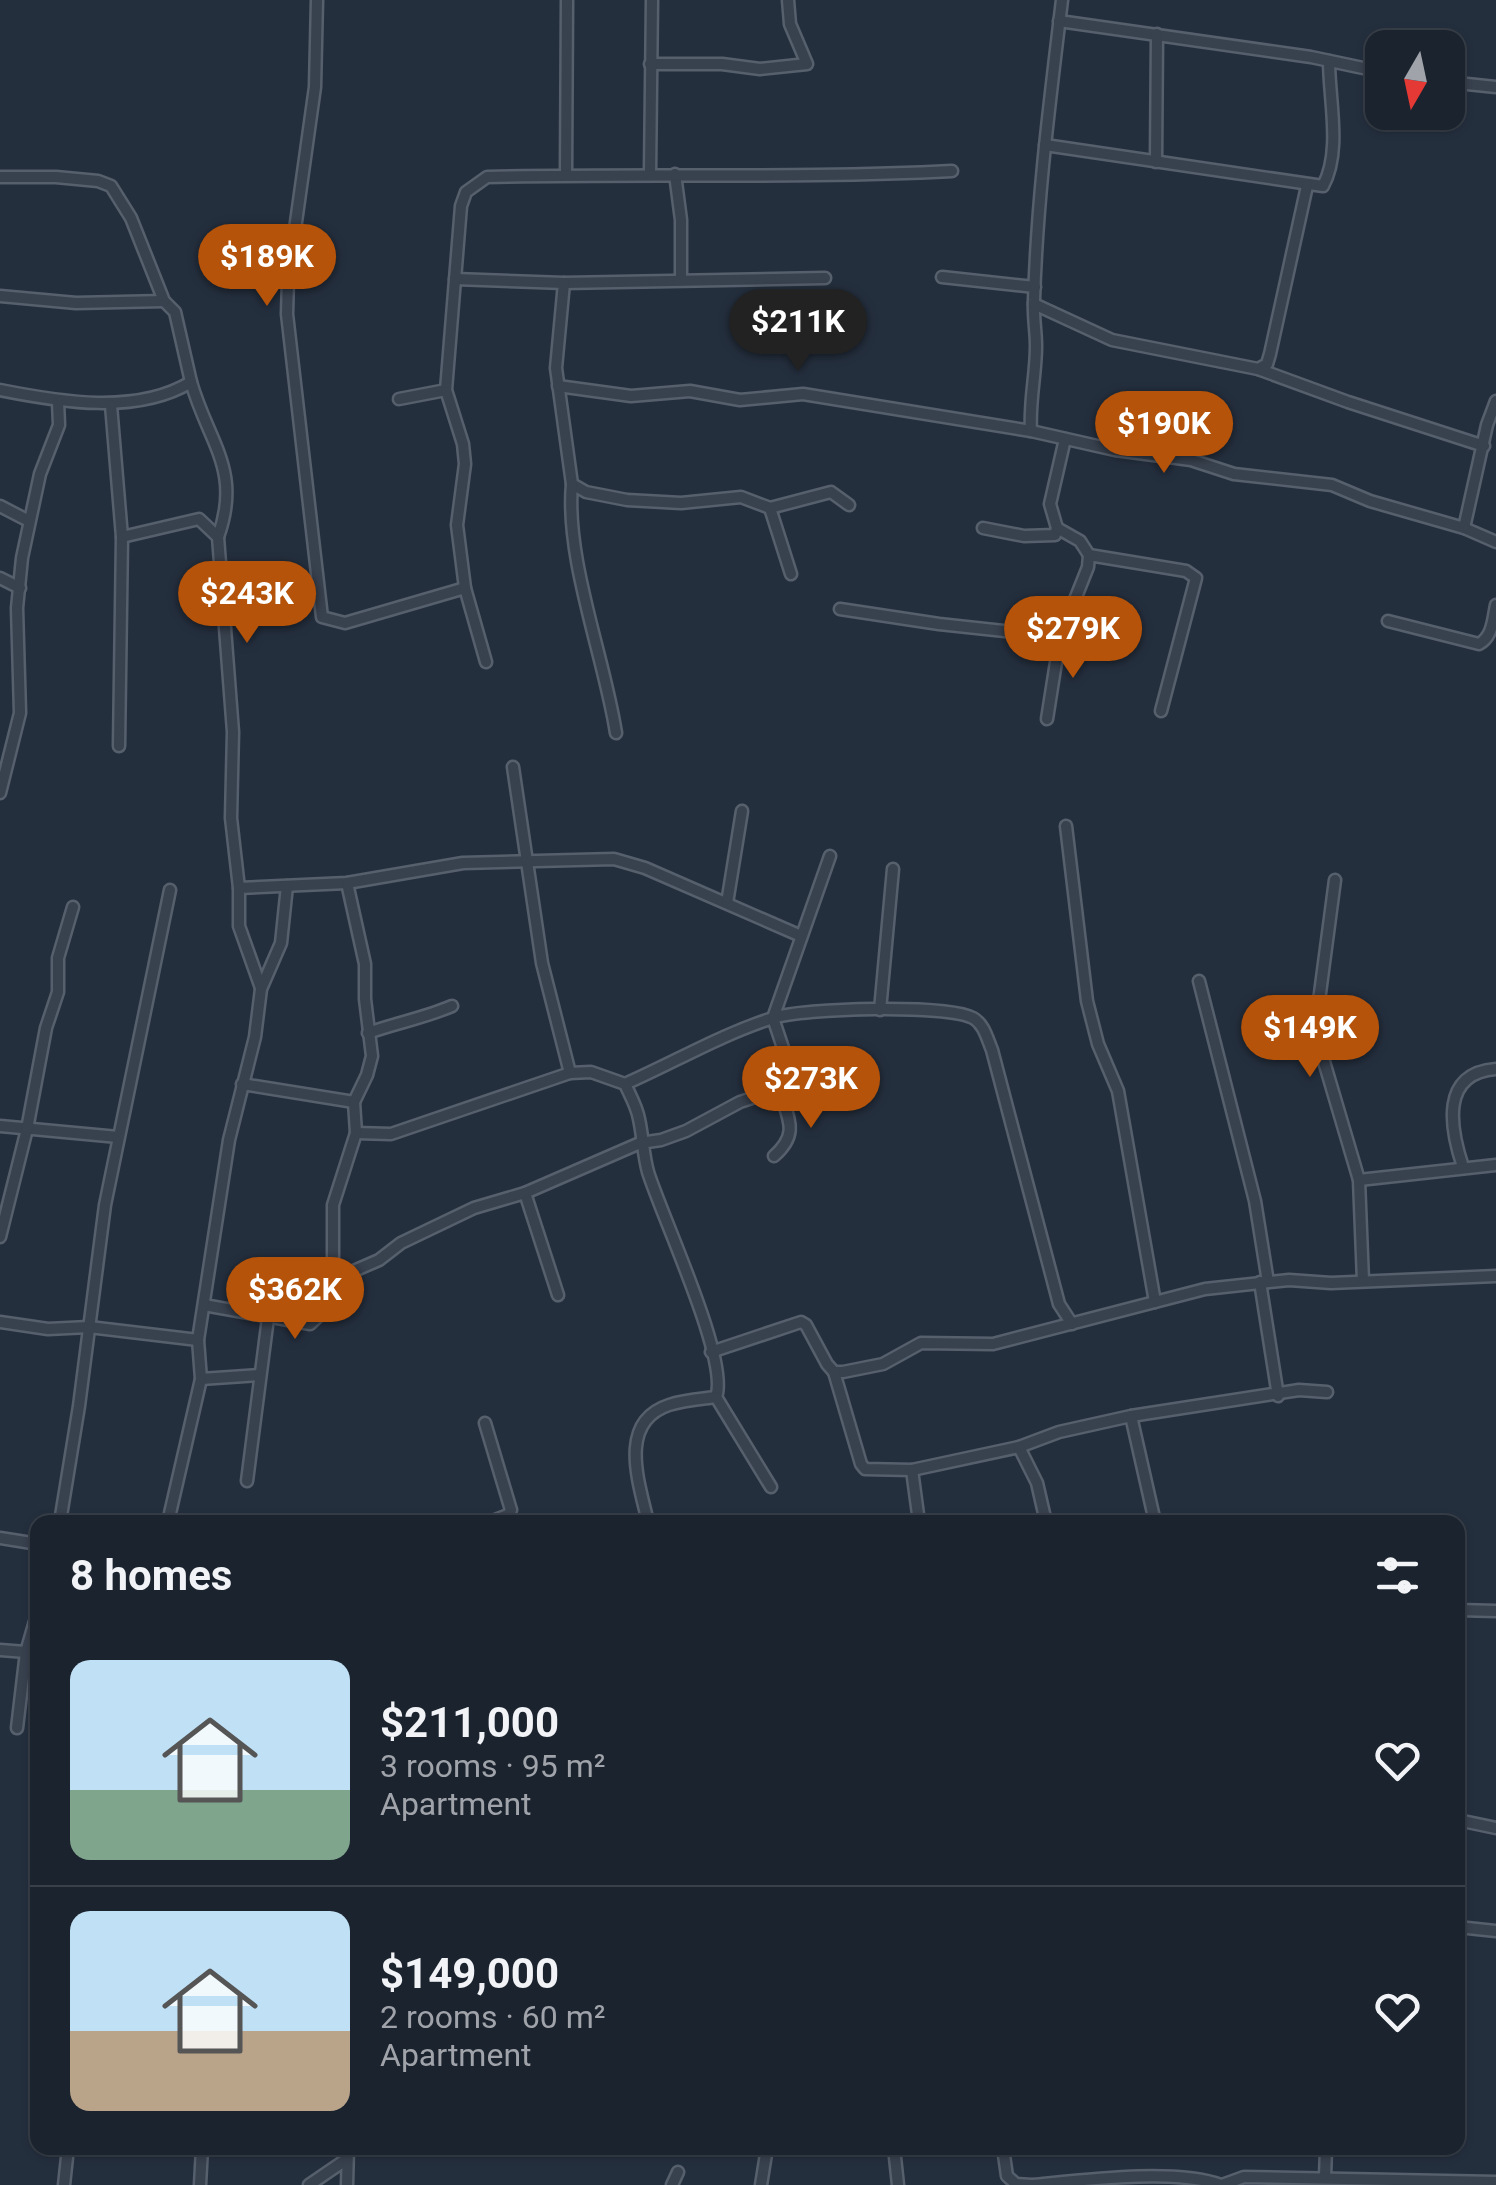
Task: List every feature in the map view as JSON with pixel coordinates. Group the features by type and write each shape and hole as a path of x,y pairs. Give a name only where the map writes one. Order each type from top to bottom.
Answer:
{"street":[{"path":"316,0 315,87 288,279 287,314 322,617 345,622 465,588"},
{"path":"566,0 566,175"},
{"path":"650,174 652,0"},
{"path":"650,64 722,64 760,69 806,64 790,24 788,0"},
{"path":"1031,431 1036,348 1034,287 1047,102 1062,0"},
{"path":"1060,21 1365,68"},
{"path":"1156,162 1158,34"},
{"path":"1045,146 1323,186 1331,171 1329,61"},
{"path":"1465,84 1496,87"},
{"path":"486,662 465,588 457,525 464,464 446,390 461,206 475,182 487,177 566,175 840,177 952,170"},
{"path":"674,174 682,278"},
{"path":"0,177 56,177 111,186 131,218 164,302 175,312 200,413 224,463 227,514 218,537 233,732 231,818 239,926 261,989"},
{"path":"1258,368 1267,364 1270,354 1307,186"},
{"path":"942,276 1034,287"},
{"path":"455,279 564,282 825,278"},
{"path":"564,282 557,346 558,386 572,484 574,546 616,734"},
{"path":"0,296 76,303 164,302"},
{"path":"1034,304 1112,340 1258,368 1484,446"},
{"path":"0,390 58,402 94,400 110,404 173,393 191,382"},
{"path":"558,386 631,396 690,391 740,400 803,394 1031,431 1115,450 1191,460 1234,474 1332,485 1496,542"},
{"path":"399,399 446,390"},
{"path":"0,793 20,712 17,632 29,520 40,474 59,425 58,402"},
{"path":"1464,528 1496,402"},
{"path":"110,404 122,537 119,746"},
{"path":"1047,720 1060,637 1090,555 1080,541 1057,528 1050,504 1065,439"},
{"path":"572,484 586,492 627,500 681,503 741,497 770,508 831,492 848,505"},
{"path":"0,506 29,520"},
{"path":"770,508 790,574"},
{"path":"122,537 198,519 218,537"},
{"path":"983,528 1052,537 1057,528"},
{"path":"1090,555 1186,571 1196,578 1160,711"},
{"path":"0,578 20,588"},
{"path":"1388,621 1480,644 1491,631 1496,605"},
{"path":"840,610 1060,637"},
{"path":"513,766 542,962 570,1073"},
{"path":"727,904 742,811"},
{"path":"1066,826 1087,1000 1098,1044 1118,1092 1155,1302"},
{"path":"334,1280 474,1208 525,1193 640,1143 686,1131 740,1102 779,1089 789,1078 790,1069 773,1018 830,856"},
{"path":"239,888 348,882 463,864 614,860 645,868 801,936"},
{"path":"880,1010 893,869"},
{"path":"1335,880 1315,1030 1360,1180 1364,1281"},
{"path":"204,1305 310,1324 328,1307 334,1280 333,1205 356,1133 354,1102 372,1056 365,964 348,882"},
{"path":"170,1515 201,1379 198,1340 229,1140 255,1036 261,989 281,942 286,886"},
{"path":"61,1515 105,1205 170,890"},
{"path":"0,1237 27,1129 46,1028 58,992 58,958 73,907"},
{"path":"1199,980 1255,1201 1278,1396"},
{"path":"368,1032 425,1018 452,1006"},
{"path":"356,1133 392,1134 570,1073 590,1072 625,1084 730,1032 792,1012 880,1010 970,1016 982,1026 1004,1090 1059,1304 1072,1324"},
{"path":"1462,1166 1454,1143 1452,1103 1465,1079 1496,1068"},
{"path":"242,1084 354,1102"},
{"path":"625,1084 639,1118 640,1143 649,1175 692,1286 721,1379 716,1397 770,1487"},
{"path":"774,1156 788,1144 792,1134 779,1089"},
{"path":"0,1126 118,1138"},
{"path":"1360,1180 1496,1165"},
{"path":"525,1193 558,1294"},
{"path":"834,1372 883,1364 921,1343 993,1344 1206,1289 1264,1282 1496,1276"},
{"path":"247,1481 268,1318"},
{"path":"0,1322 48,1329 89,1326 198,1340"},
{"path":"711,1352 801,1322 806,1325 834,1372 865,1470 912,1470 1020,1447 1058,1432 1131,1416 1298,1390 1327,1392"},
{"path":"201,1379 260,1375"},
{"path":"647,1515 634,1448 641,1424 655,1411 671,1404 716,1397"},
{"path":"1131,1416 1153,1515"},
{"path":"485,1423 511,1510 508,1515"},
{"path":"1020,1447 1038,1483 1045,1515"},
{"path":"912,1470 918,1515"},
{"path":"0,1538 30,1543"},
{"path":"1465,1610 1496,1611"},
{"path":"17,1728 30,1638"},
{"path":"0,1650 26,1652"},
{"path":"1465,1821 1496,1828"},
{"path":"1465,1928 1496,1931"},
{"path":"64,2185 67,2155"},
{"path":"200,2185 202,2155"},
{"path":"309,2185 346,2155"},
{"path":"347,2185 348,2155"},
{"path":"761,2185 766,2155"},
{"path":"895,2155 898,2185"},
{"path":"1004,2155 1007,2176 1016,2184 1032,2185 1076,2179 1154,2178 1193,2178 1221,2185 1244,2177 1496,2182"},
{"path":"1326,2155 1326,2177"},
{"path":"672,2185 678,2172"}]}
